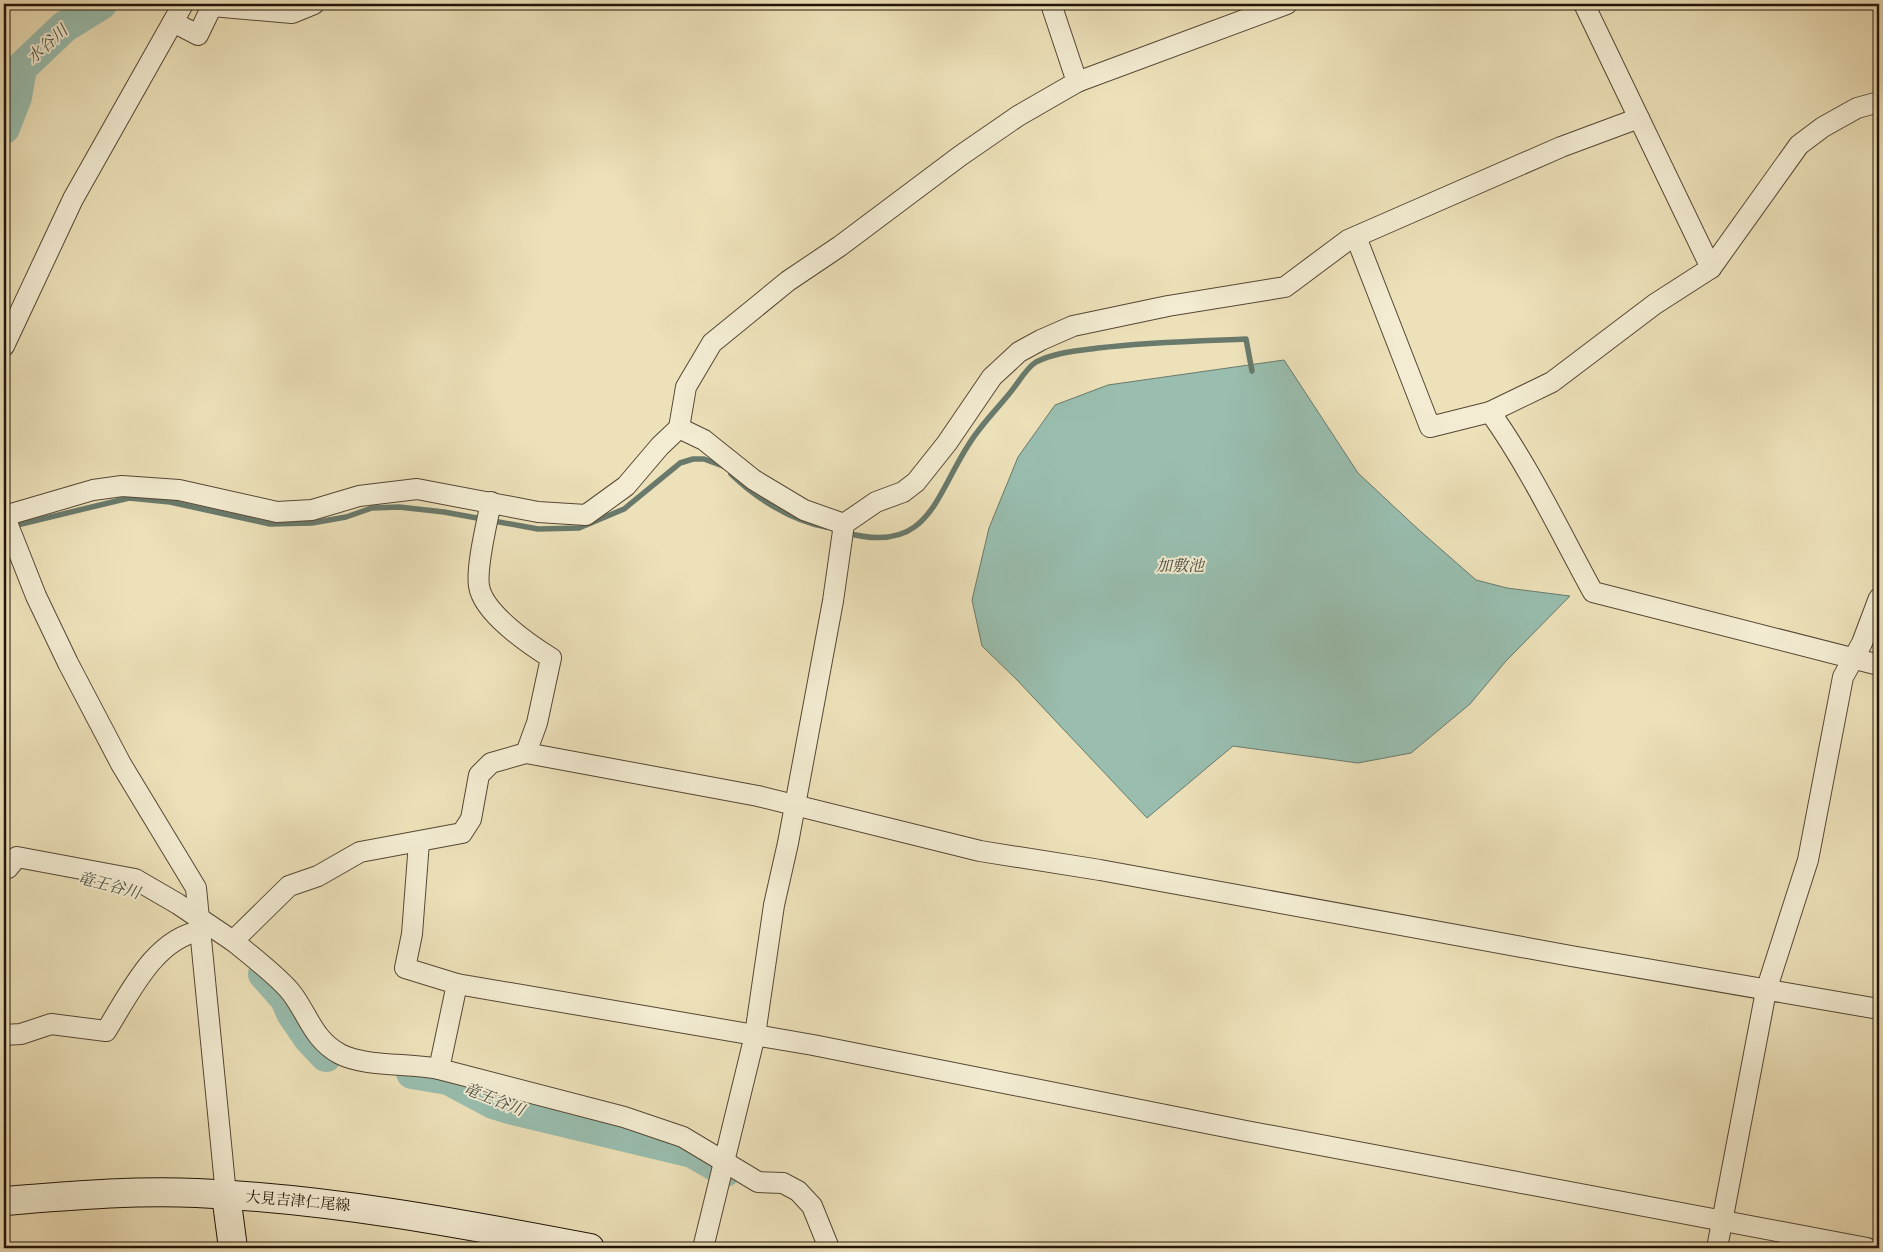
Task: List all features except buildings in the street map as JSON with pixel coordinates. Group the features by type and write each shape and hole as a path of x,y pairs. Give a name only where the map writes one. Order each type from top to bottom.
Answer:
{"main road":[{"name":"大見吉津仁尾線","path":"4,1201 126,1193 226,1195 362,1207 590,1248"},
{"path":"226,1195 233,1248"}],"street":[{"path":"4,346 73,199 183,4"},
{"path":"173,22 198,35 212,6 292,13 314,4"},
{"path":"1050,4 1077,82"},
{"path":"226,1195 196,888 121,764 68,663 36,596 6,520 93,490 122,486 178,490 277,512 312,510 359,496 417,489 489,513 538,512 586,515 626,486 660,446 679,428 686,387 712,343 788,281 840,246 960,156 1018,116 1077,82 1287,4"},
{"path":"1584,4 1711,268"},
{"path":"1356,236 1430,427 1490,412 1552,382 1655,304 1711,268 1799,145 1823,127 1857,108 1879,102"},
{"path":"703,1248 755,1035 774,905 795,806 833,601 844,524 876,502 902,492 916,482 947,443 992,377 1019,352 1074,326 1168,306 1285,287 1356,236 1561,147 1638,118"},
{"path":"1490,412 1505,433 1539,492 1593,592 1879,665"},
{"path":"679,428 704,440 754,480 804,510 844,524"},
{"path":"489,513 479,587 492,612 534,648 551,658 537,723 526,753"},
{"path":"1717,1248 1740,1138 1766,991 1808,860 1843,677 1862,643 1879,598"},
{"path":"234,941 289,886 318,876 360,852 462,833 471,819 479,775 492,763 526,753 758,796 980,851 1100,870 1766,991 1879,1009"},
{"path":"419,842 412,934 405,968 457,984 755,1035 1256,1133 1867,1248"},
{"path":"4,867 8,868 17,857 135,879 200,924 234,941 293,994 308,1022 321,1039 341,1054 360,1060 388,1064 416,1064 439,1069 624,1117 683,1137 723,1168 758,1182 784,1183 798,1191 812,1206 828,1248"},
{"path":"4,1035 21,1034 51,1024 106,1031 154,958 200,924"},
{"path":"439,1069 457,984"}],"water":[{"name":"加敷池","path":"1284,360 1358,473 1476,580 1507,588 1570,596 1506,661 1470,704 1411,753 1358,763 1233,746 1147,818 1017,680 982,646 972,600 989,528 1018,457 1055,405 1108,385"}],"waterway":[{"name":"水谷川","path":"4,128 16,97 21,68 64,27 101,4"},
{"path":"847,533 874,538 896,536 913,528 926,516 937,501 978,431 1036,362 1067,352 1116,346 1246,339 1252,371"},
{"path":"13,526 129,498 170,502 270,524 312,523 346,517 372,508 399,507 444,512 538,529 579,528 624,509 680,463 693,459 704,459 723,466"},
{"path":"731,474 751,492 787,514 800,520 826,527"},
{"name":"竜王谷川","path":"264,974 286,999 292,1013 309,1038 326,1056"},
{"name":"竜王谷川","path":"412,1073 448,1079 493,1103 509,1108 692,1152 725,1171"}]}
